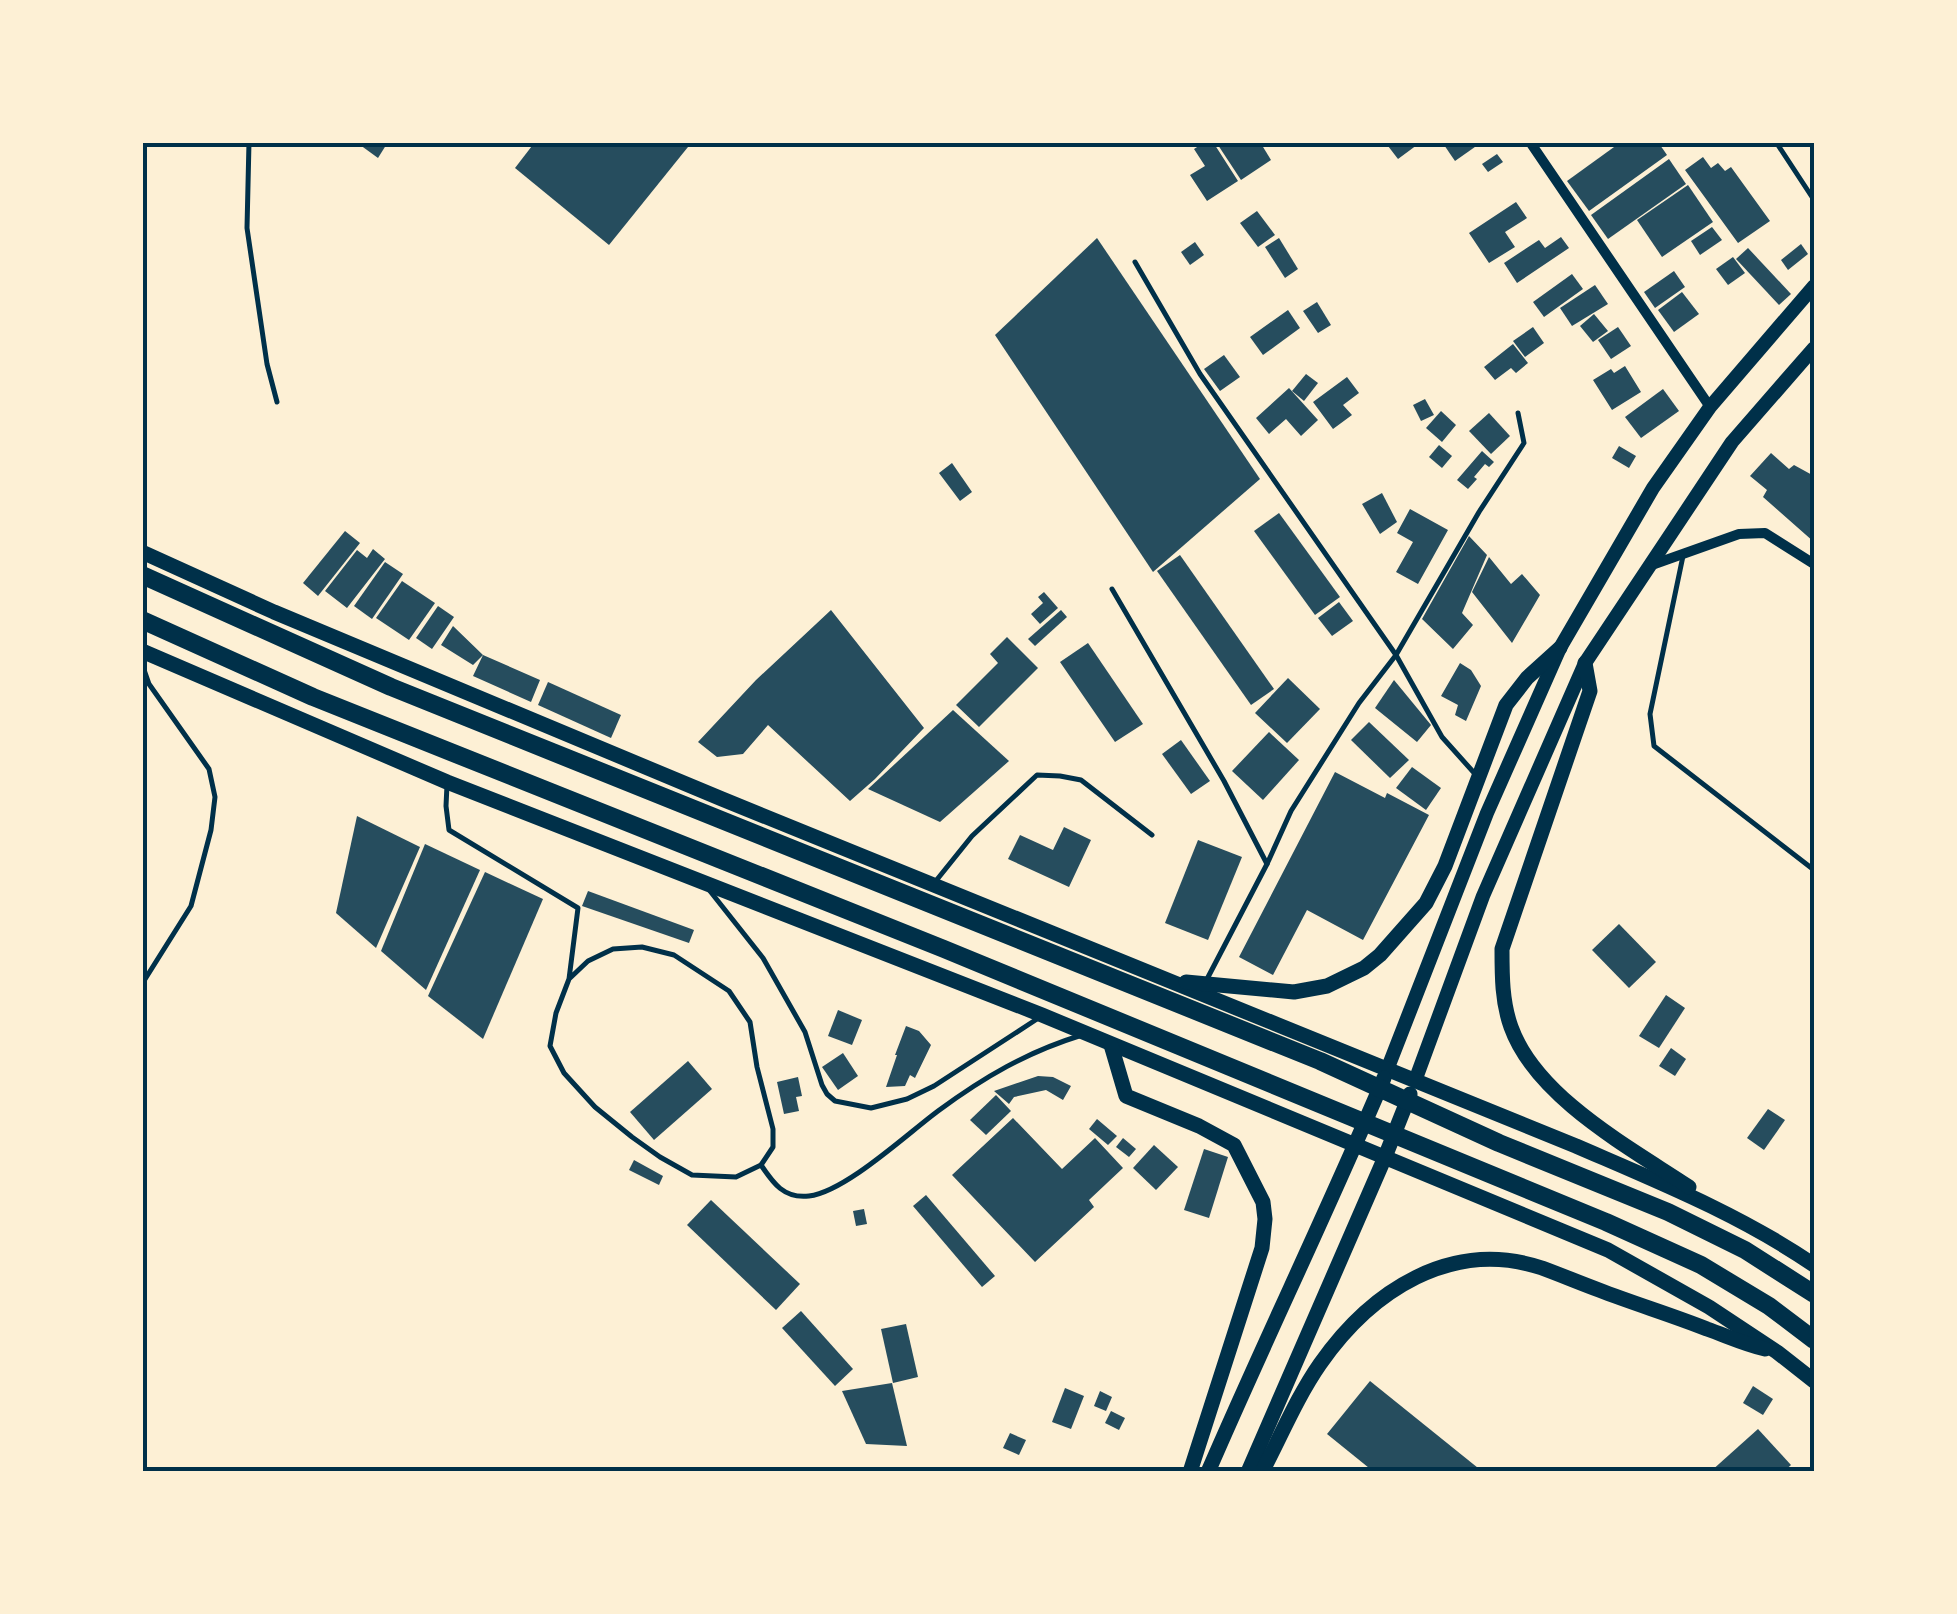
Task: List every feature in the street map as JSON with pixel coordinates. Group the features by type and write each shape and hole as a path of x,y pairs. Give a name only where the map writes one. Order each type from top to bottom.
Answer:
{"highway":[{"path":"142,575 390,687 1320,1062 1668,1212 1745,1250 1814,1294"},
{"path":"142,620 313,697 908,934 1606,1222 1701,1265 1769,1306 1814,1340"}],"main road":[{"path":"1208,1472 1356,1145 1487,813 1560,648 1653,488 1710,407 1814,286"},
{"path":"1248,1472 1385,1157 1483,896 1585,663 1732,442 1814,348"},
{"path":"142,552 274,612 1717,1207"},
{"path":"1165,980 1294,992 1328,986 1380,956 1426,903 1445,866 1506,704 1560,648"},
{"path":"142,651 447,782 1042,1015 1608,1250 1709,1307 1814,1381"},
{"path":"1585,663 1590,691 1502,949 1502,993 1511,1028 1528,1060 1560,1097 1717,1207 1814,1265"},
{"path":"1112,1045 1126,1096 1199,1126 1234,1146 1263,1202 1262,1248 1190,1472"},
{"path":"1262,1472 1318,1367 1343,1333 1383,1296 1416,1275 1459,1262 1501,1259 1539,1267 1740,1343 1777,1352"}],"street":[{"path":"1530,142 1710,407"},
{"path":"1648,567 1739,534 1765,533 1814,564"}],"lane":[{"path":"249,142 247,228 266,364 277,402"},
{"path":"1776,142 1814,200"},
{"path":"1134,262 1200,374 1396,655 1442,737 1480,778"},
{"path":"1205,984 1291,810 1359,703 1396,655 1524,443 1518,413"},
{"path":"1684,553 1650,714 1654,746 1814,870"},
{"path":"1112,589 1224,781 1267,864"},
{"path":"142,664 149,684 208,769 215,797 211,830 191,906 142,984"},
{"path":"933,884 972,836 1037,775 1082,780 1152,835"},
{"path":"447,782 449,830 578,908 569,979 556,1012 550,1046 564,1073 595,1107 660,1158 692,1174 736,1177 761,1165 773,1147 773,1129 750,1022 729,992 674,955 642,947 614,949 588,961 569,979"},
{"path":"702,881 763,958 806,1032 822,1085 835,1100 871,1108 906,1100 1042,1015"},
{"path":"761,1165 776,1188 789,1194 806,1197 826,1192 1001,1068 1052,1044 1085,1034"}],"building":[{"path":"356,142 388,142 378,158"},
{"path":"535,142 692,142 609,245 515,168"},
{"path":"1213,142 1238,181 1207,201 1190,175 1205,166 1194,149"},
{"path":"1216,142 1260,142 1271,160 1241,180"},
{"path":"1393,142 1421,142 1398,159 1388,146"},
{"path":"1442,142 1482,142 1455,161"},
{"path":"1621,142 1658,142 1667,155 1589,211 1567,181"},
{"path":"1497,154 1503,162 1488,172 1482,164"},
{"path":"1703,157 1711,168 1718,163 1725,171 1731,167 1770,221 1738,243 1685,170"},
{"path":"1669,159 1686,184 1608,239 1591,215"},
{"path":"1688,185 1713,222 1662,257 1637,220"},
{"path":"1516,202 1527,218 1505,232 1515,247 1489,263 1469,233"},
{"path":"1257,211 1275,235 1258,247 1240,223"},
{"path":"1712,227 1722,240 1700,255 1691,241"},
{"path":"1561,237 1569,248 1517,283 1504,263 1539,240 1545,248"},
{"path":"1097,238 1260,479 1153,572 995,335"},
{"path":"1279,238 1298,269 1285,278 1265,247"},
{"path":"1195,242 1204,255 1190,265 1181,252"},
{"path":"1801,244 1808,254 1788,270 1781,260"},
{"path":"1748,248 1791,294 1779,305 1736,259"},
{"path":"1733,257 1745,273 1728,285 1716,269"},
{"path":"1674,271 1685,287 1655,308 1644,292"},
{"path":"1572,274 1583,289 1544,317 1533,302"},
{"path":"1595,285 1608,304 1572,326 1560,308"},
{"path":"1682,292 1699,314 1674,332 1658,310"},
{"path":"1317,302 1331,325 1318,333 1303,311"},
{"path":"1288,310 1300,328 1263,355 1250,337"},
{"path":"1594,314 1608,331 1593,342 1580,326"},
{"path":"1533,327 1544,343 1525,357 1513,341"},
{"path":"1618,327 1631,346 1611,359 1598,340"},
{"path":"1513,344 1528,363 1516,373 1511,368 1495,380 1484,367"},
{"path":"1224,355 1240,377 1220,391 1204,369"},
{"path":"1625,366 1641,392 1612,410 1593,380"},
{"path":"1306,374 1318,383 1304,401 1292,391"},
{"path":"1347,377 1359,393 1343,405 1352,415 1333,429 1313,402"},
{"path":"1289,388 1318,420 1301,436 1286,419 1269,434 1256,418"},
{"path":"1663,389 1679,411 1641,438 1625,417"},
{"path":"1425,399 1434,415 1421,421 1413,405"},
{"path":"1441,411 1456,425 1442,442 1426,428"},
{"path":"1489,413 1510,436 1491,454 1469,431"},
{"path":"1439,445 1452,456 1442,468 1429,457"},
{"path":"1619,446 1636,456 1629,468 1612,458"},
{"path":"1482,451 1494,462 1489,467 1485,464 1468,489 1457,480"},
{"path":"1771,453 1789,469 1794,465 1814,476 1814,542 1763,497 1767,490 1750,476"},
{"path":"952,463 972,492 960,501 939,473"},
{"path":"1382,493 1397,522 1380,534 1362,504"},
{"path":"1410,509 1448,530 1418,584 1396,572 1413,542 1397,533"},
{"path":"1279,513 1340,597 1315,615 1254,531"},
{"path":"345,531 360,543 318,596 303,583"},
{"path":"1469,536 1487,555 1462,613 1473,625 1453,649 1422,619"},
{"path":"373,549 385,559 347,608 325,591 357,550 367,558"},
{"path":"1180,555 1274,689 1251,705 1157,571"},
{"path":"1489,557 1511,584 1522,574 1540,595 1512,643 1472,592"},
{"path":"385,562 403,574 372,619 354,606"},
{"path":"402,581 435,603 409,640 376,618"},
{"path":"1044,592 1058,608 1040,624 1031,614 1043,603 1038,597"},
{"path":"1339,602 1353,621 1332,636 1318,618"},
{"path":"438,606 454,617 432,649 416,638"},
{"path":"831,610 924,728 850,801 768,725 743,754 717,757 698,742 756,680"},
{"path":"1061,610 1067,617 1035,646 1028,639"},
{"path":"453,626 483,655 473,665 441,645"},
{"path":"1007,637 1038,668 979,727 956,705 998,663 990,654"},
{"path":"1088,643 1143,724 1115,742 1060,662"},
{"path":"483,655 540,680 531,702 473,676"},
{"path":"1460,663 1471,670 1481,686 1466,721 1455,715 1458,705 1441,696"},
{"path":"1288,678 1320,709 1287,743 1255,713"},
{"path":"1394,680 1431,725 1417,742 1375,708"},
{"path":"548,682 621,715 611,738 538,705"},
{"path":"953,710 1009,761 940,822 868,789"},
{"path":"1369,722 1409,760 1390,778 1351,740"},
{"path":"1269,732 1299,760 1263,800 1232,771"},
{"path":"1181,740 1210,781 1191,794 1162,754"},
{"path":"1412,767 1441,788 1426,810 1396,788"},
{"path":"1335,772 1429,815 1363,940 1307,910 1273,975 1239,957"},
{"path":"357,816 420,847 376,948 336,913"},
{"path":"1064,827 1091,840 1069,887 1008,859 1020,835 1053,850"},
{"path":"1198,840 1242,857 1208,940 1165,923"},
{"path":"425,844 480,870 426,990 381,951"},
{"path":"485,872 543,899 483,1039 428,996"},
{"path":"588,891 694,930 689,943 582,906"},
{"path":"1619,924 1656,962 1629,988 1592,950"},
{"path":"1666,995 1685,1008 1659,1048 1639,1036"},
{"path":"838,1010 862,1020 852,1045 828,1036"},
{"path":"906,1026 919,1031 931,1045 915,1078 910,1075 905,1086 886,1087 895,1055"},
{"path":"1671,1048 1686,1059 1675,1076 1659,1066"},
{"path":"843,1053 858,1076 838,1090 822,1067"},
{"path":"688,1061 712,1089 654,1140 630,1112"},
{"path":"1038,1076 1053,1077 1071,1086 1063,1100 1046,1090 1014,1097 1009,1104 994,1091"},
{"path":"798,1077 802,1096 796,1097 799,1111 784,1114 777,1082"},
{"path":"996,1095 1011,1111 986,1135 970,1120"},
{"path":"1768,1109 1785,1120 1764,1150 1747,1138"},
{"path":"1013,1118 1062,1169 1095,1138 1123,1168 1089,1200 1094,1207 1035,1262 952,1175"},
{"path":"1097,1119 1117,1136 1108,1145 1089,1129"},
{"path":"1123,1138 1136,1149 1129,1157 1116,1147"},
{"path":"1154,1145 1178,1167 1156,1190 1133,1168"},
{"path":"1204,1149 1228,1157 1209,1218 1184,1210"},
{"path":"634,1160 663,1176 659,1185 629,1170"},
{"path":"926,1195 995,1276 982,1287 913,1206"},
{"path":"711,1200 800,1284 776,1310 687,1225"},
{"path":"864,1209 867,1224 856,1226 853,1211"},
{"path":"801,1311 853,1369 835,1386 782,1328"},
{"path":"906,1324 918,1377 893,1383 881,1329"},
{"path":"1370,1381 1483,1472 1374,1472 1327,1434"},
{"path":"892,1383 907,1446 866,1444 842,1391"},
{"path":"1753,1386 1773,1399 1763,1415 1743,1403"},
{"path":"1065,1388 1084,1396 1071,1429 1052,1422"},
{"path":"1100,1391 1112,1397 1106,1411 1094,1406"},
{"path":"1111,1411 1125,1418 1119,1430 1105,1423"},
{"path":"1758,1429 1791,1465 1783,1472 1710,1472"},
{"path":"1010,1433 1026,1440 1019,1455 1003,1448"}]}
